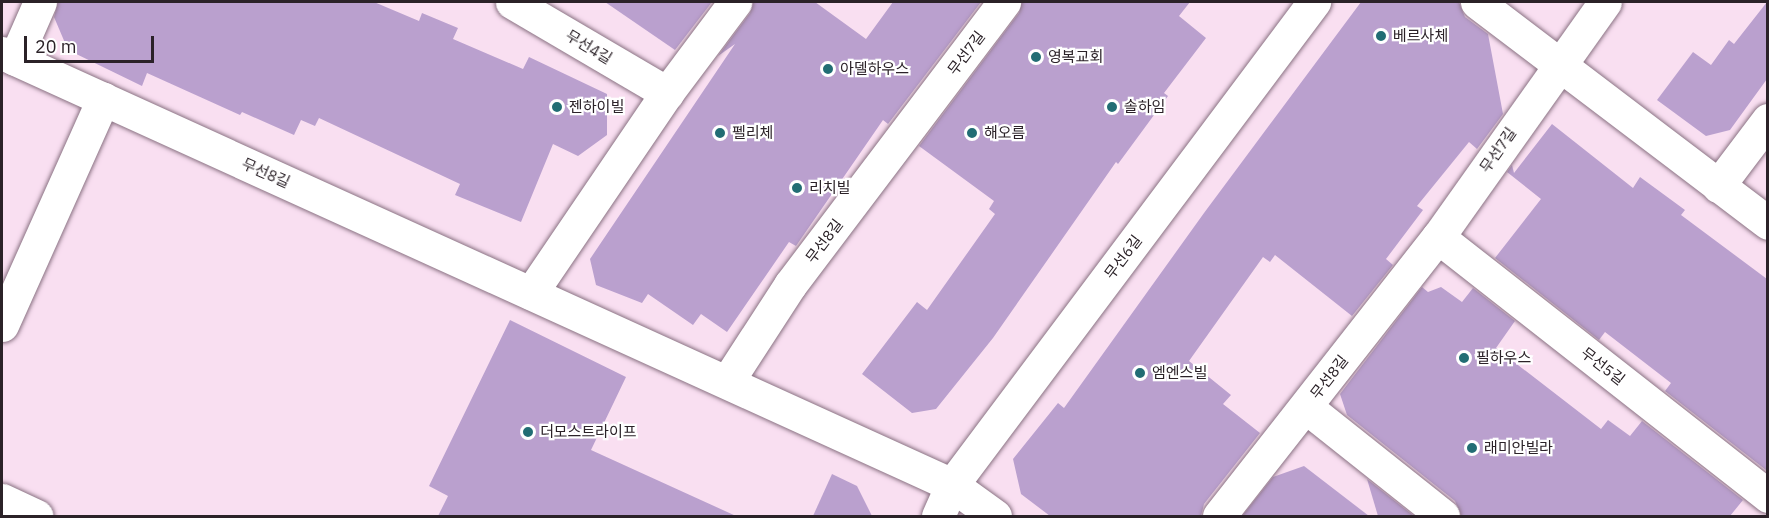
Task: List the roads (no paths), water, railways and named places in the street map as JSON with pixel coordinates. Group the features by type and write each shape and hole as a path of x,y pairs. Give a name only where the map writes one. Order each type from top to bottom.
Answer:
{"street":[{"path":"8,56 40,2"},
{"name":"무선4길","path":"512,2 667,93"},
{"path":"531,293 667,93 735,2"},
{"name":"무선7길","path":"928,104 1004,2"},
{"name":"무선6길","path":"938,516 952,485 1314,2"},
{"path":"1477,2 1767,223"},
{"name":"무선7길","path":"1438,237 1605,2"},
{"name":"무선8길","path":"8,56 952,485 995,516"},
{"path":"2,325 103,99"},
{"name":"무선8길","path":"727,382 790,285 928,104"},
{"path":"1718,186 1767,120"},
{"name":"무선8길","path":"1219,516 1438,237"},
{"name":"무선5길","path":"1438,237 1767,496"},
{"path":"1306,407 1443,516"},
{"path":"2,500 37,516"}],"place":[{"name":"베르사체","path":"1381,36"},
{"name":"영복교회","path":"1036,57"},
{"name":"아델하우스","path":"828,69"},
{"name":"젠하이빌","path":"557,107"},
{"name":"솔하임","path":"1112,107"},
{"name":"펠리체","path":"720,133"},
{"name":"해오름","path":"972,133"},
{"name":"리치빌","path":"797,188"},
{"name":"필하우스","path":"1464,358"},
{"name":"엠엔스빌","path":"1140,373"},
{"name":"더모스트라이프","path":"528,432"},
{"name":"래미안빌라","path":"1472,448"}]}
